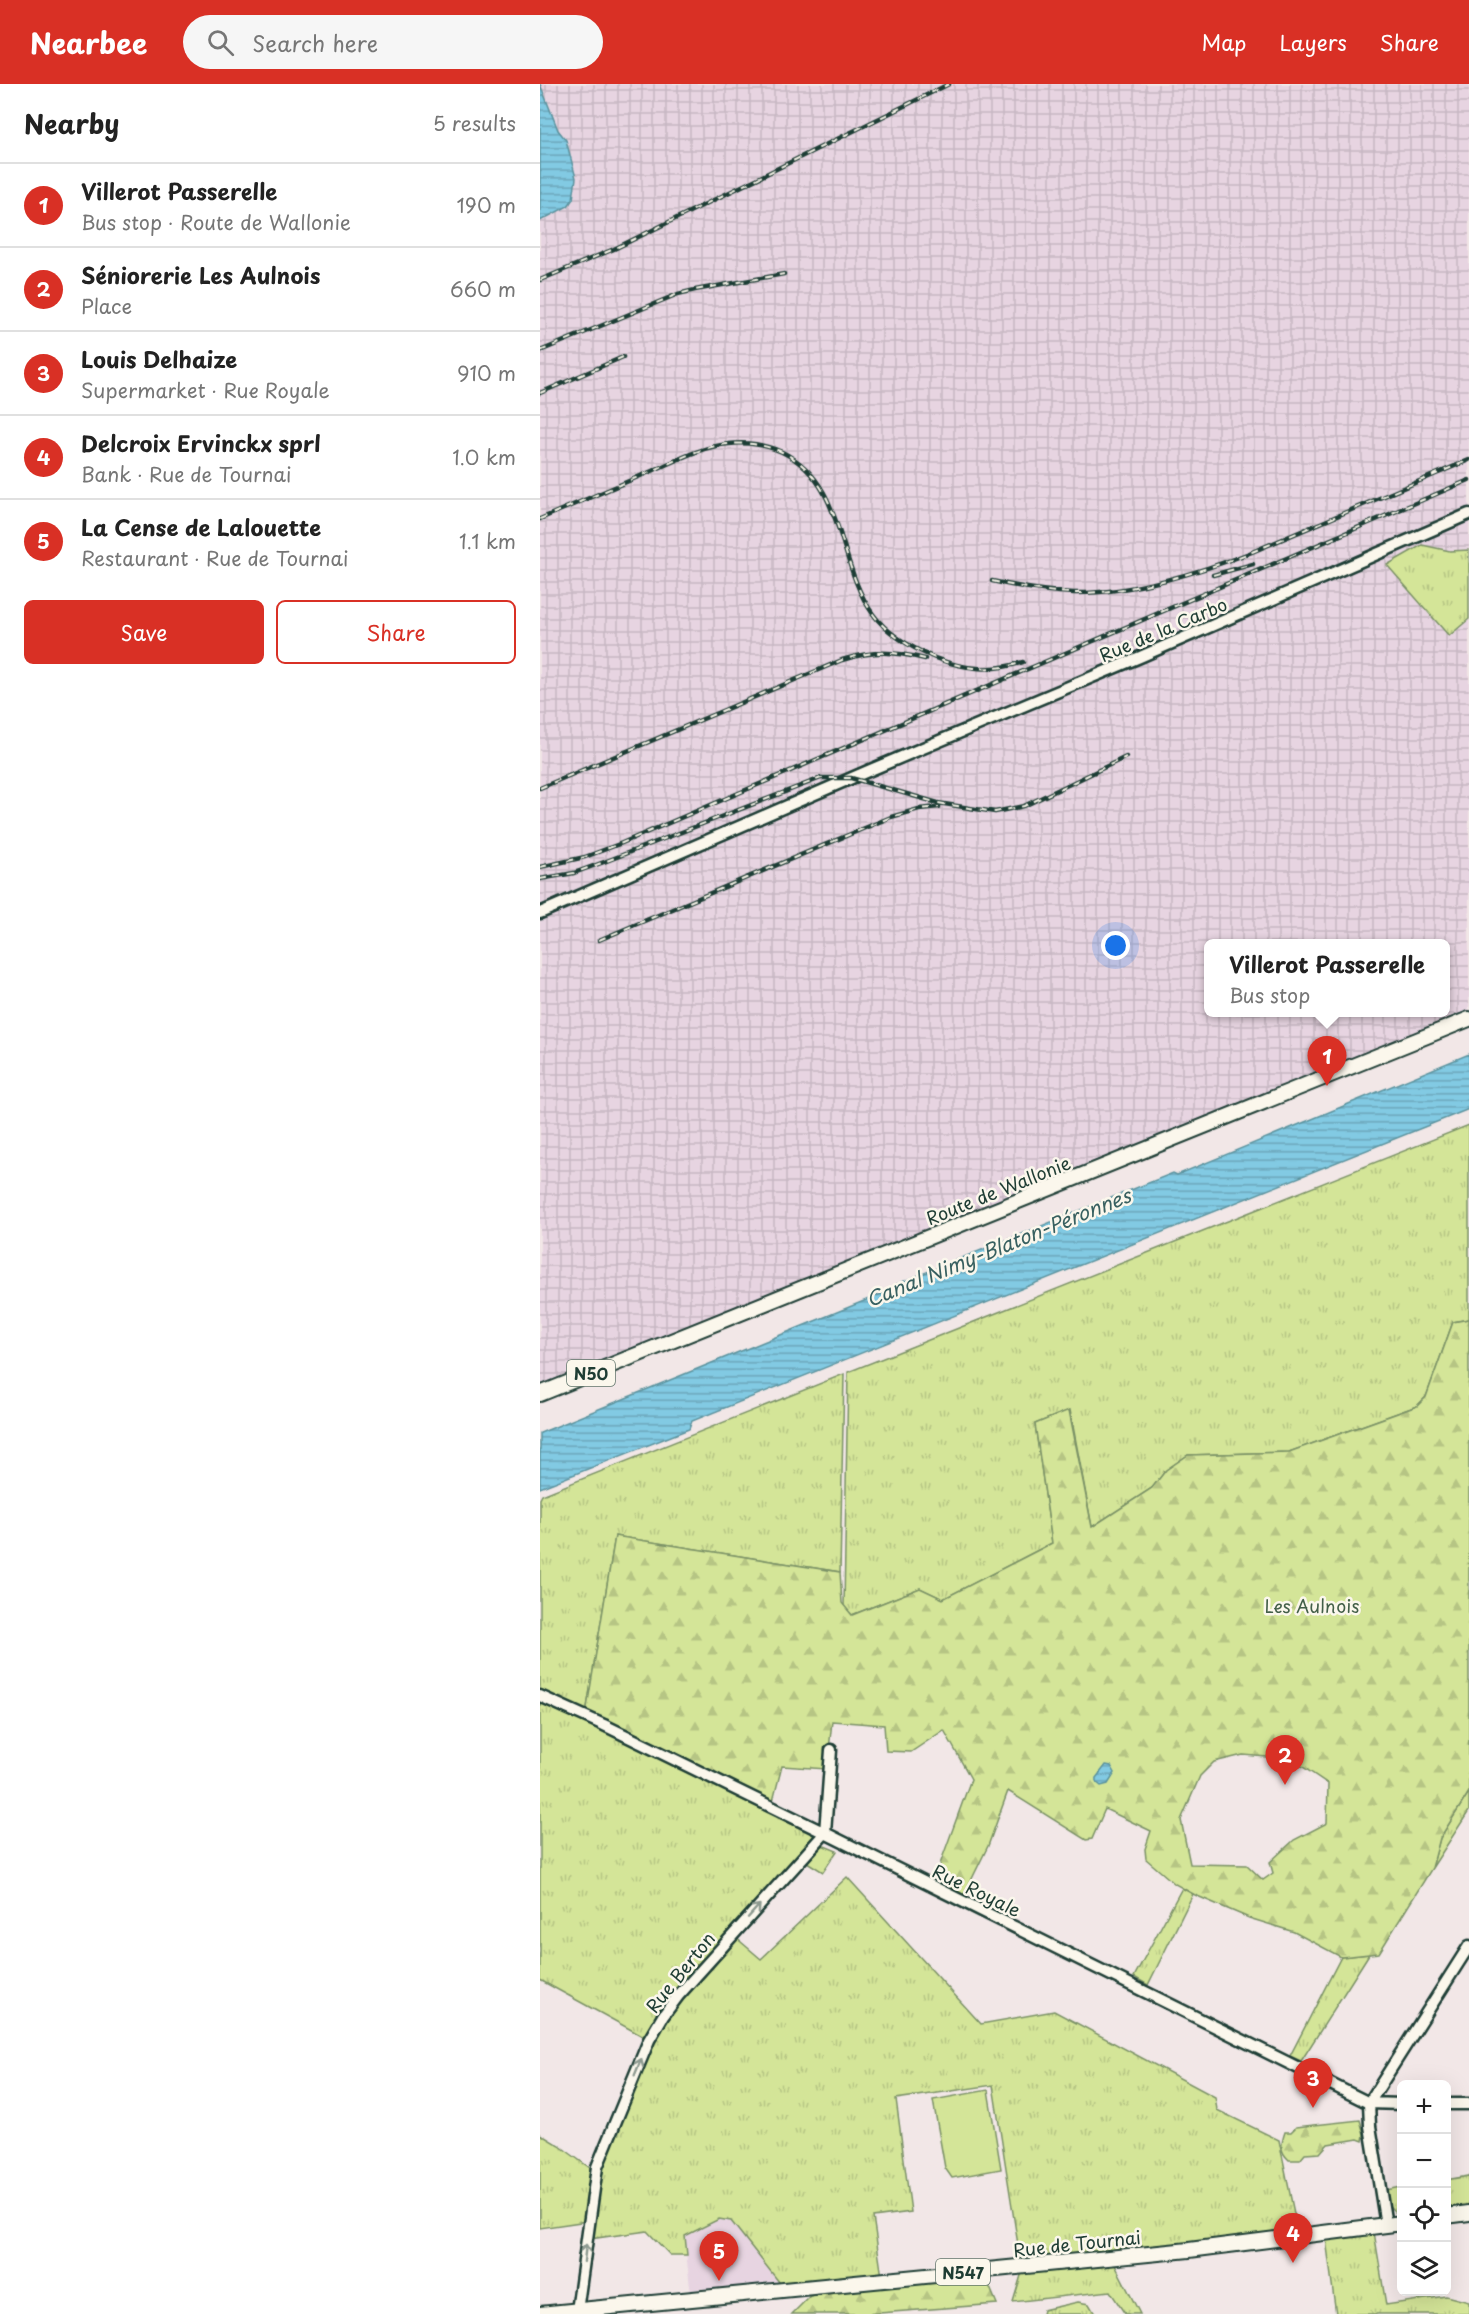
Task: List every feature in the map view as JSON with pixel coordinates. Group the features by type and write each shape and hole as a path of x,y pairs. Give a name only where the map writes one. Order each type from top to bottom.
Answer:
{"main road":[{"name":"Route de Wallonie","path":"540,1394 1469,1018"},
{"path":"1451,2215 1469,2213"},
{"name":"Rue de Tournai","path":"540,2314 1189,2250 1397,2224"}],"street":[{"name":"Rue de la Carbo","path":"540,913 868,771 1467,518"},
{"name":"Rue Royale","path":"540,1696 825,1833 1369,2103 1397,2104"},
{"path":"825,1833 831,1750"},
{"name":"Rue Berton","path":"577,2311 597,2167 659,2022 678,1996 825,1833"},
{"path":"1386,2225 1370,2126 1369,2103 1469,1946"},
{"path":"1451,2104 1469,2104"}],"shaded area":[{"path":"540,84 1469,84 1469,1012 540,1387"},
{"path":"719,2219 731,2221 783,2287 691,2295 684,2236"}],"green space":[{"path":"1422,545 1450,551 1469,550 1469,619 1449,636 1387,565"},
{"path":"1469,1125 1469,1319 1453,1322 1426,1397 1417,1406 1289,1452 1188,1455 1166,1470 1152,1488 1092,1527 1070,1410 1035,1424 1052,1543 943,1599 920,1588 852,1615 844,1607 848,1372"},
{"name":"Les Aulnois","path":"1469,1319 1469,1792 1440,1838 1432,1868 1379,1953 1341,1957 1294,1932 1249,1918 1195,1895 1175,1884 1146,1859 1145,1849 1151,1831 1105,1809 1092,1839 1086,1840 1008,1791 988,1846 964,1895 940,1883 939,1867 971,1779 944,1730 911,1752 886,1751 884,1725 832,1721 827,1769 782,1766 772,1805 586,1714 615,1536 840,1572 842,1603 852,1615 920,1588 943,1599 1052,1543 1035,1424 1069,1410 1092,1527 1152,1488 1166,1470 1188,1455 1289,1452 1417,1406 1426,1397 1453,1322","holes":["1243,1755 1291,1759 1328,1784 1327,1823 1294,1840 1270,1862 1273,1873 1263,1880 1247,1865 1190,1864 1181,1820 1200,1776 1214,1762"]},
{"path":"844,1374 840,1572 615,1536 586,1714 540,1693 540,1499 542,1495"},
{"path":"540,1699 820,1834 646,2038 540,1980"},
{"path":"1469,1792 1469,1811 1432,1868 1440,1838"},
{"path":"822,1845 837,1851 823,1872 807,1862"},
{"path":"847,1877 981,2024 1054,2011 1215,2097 1217,2110 1279,2140 1298,2233 1021,2264 993,2085 896,2099 911,2212 873,2217 882,2277 783,2287 731,2221 719,2219 685,2236 687,2255 670,2255 647,2231 589,2239 599,2171 652,2040 666,2016 734,1936 761,1959"},
{"path":"1182,1888 1193,1894 1148,1985 1134,1977"},
{"path":"1369,1954 1301,2061 1290,2056 1341,1957"},
{"path":"988,2090 1001,2169 952,2178 945,2168 933,2100"},
{"path":"1360,2120 1364,2134 1363,2141 1358,2139 1328,2144 1320,2153 1305,2154 1300,2160 1289,2160 1282,2150 1285,2132 1291,2132 1296,2127"},
{"path":"540,2134 594,2171 587,2221 540,2228"},
{"path":"1469,2176 1469,2208 1451,2210 1451,2179"},
{"path":"1397,2188 1397,2214 1386,2203 1385,2190"},
{"path":"1374,2232 1386,2305 1446,2296 1469,2302 1469,2314 1336,2314 1326,2239"},
{"path":"1114,2263 1140,2314 1125,2314 1110,2291 1013,2302 1022,2272"},
{"path":"985,2276 997,2304 866,2314 792,2314 810,2296"},
{"path":"1078,2302 1089,2304 1095,2314 1042,2314 1043,2310"}],"water":[{"path":"540,84 558,130 566,140 576,178 573,199 568,206 540,221"},
{"name":"Canal Nimy-Blaton-Péronnes","path":"1469,1054 1469,1109 692,1421 689,1429 540,1488 540,1433 896,1288 897,1284 1173,1173 1177,1175"},
{"path":"1106,1765 1111,1766 1115,1773 1108,1784 1101,1786 1096,1782 1096,1778"}],"railway":[{"path":"540,280 614,249 949,84"},
{"path":"540,351 678,294 784,274"},
{"path":"540,393 623,357"},
{"path":"540,519 680,458 719,445 736,443 770,448 782,452 803,466 818,483 838,526 861,594 873,614 886,628 918,650 957,665 990,668 1023,662"},
{"path":"992,581 1053,592 1074,593 1141,586 1210,567 1252,552 1469,460"},
{"path":"540,867 585,857 622,843 1469,480"},
{"path":"1213,575 1253,564"},
{"path":"540,788 842,660 864,654 884,653 925,659"},
{"path":"540,879 574,873 821,778 851,778 938,803 995,812 1024,806 1126,757"},
{"path":"599,940 891,817 919,809 939,807"}],"place":[{"name":"Villerot Passerelle","path":"1327,1086"},
{"name":"Séniorerie Les Aulnois","path":"1285,1785"},
{"name":"Louis Delhaize","path":"1313,2108"},
{"name":"Delcroix Ervinckx sprl","path":"1293,2263"},
{"name":"La Cense de Lalouette","path":"719,2281"}]}
